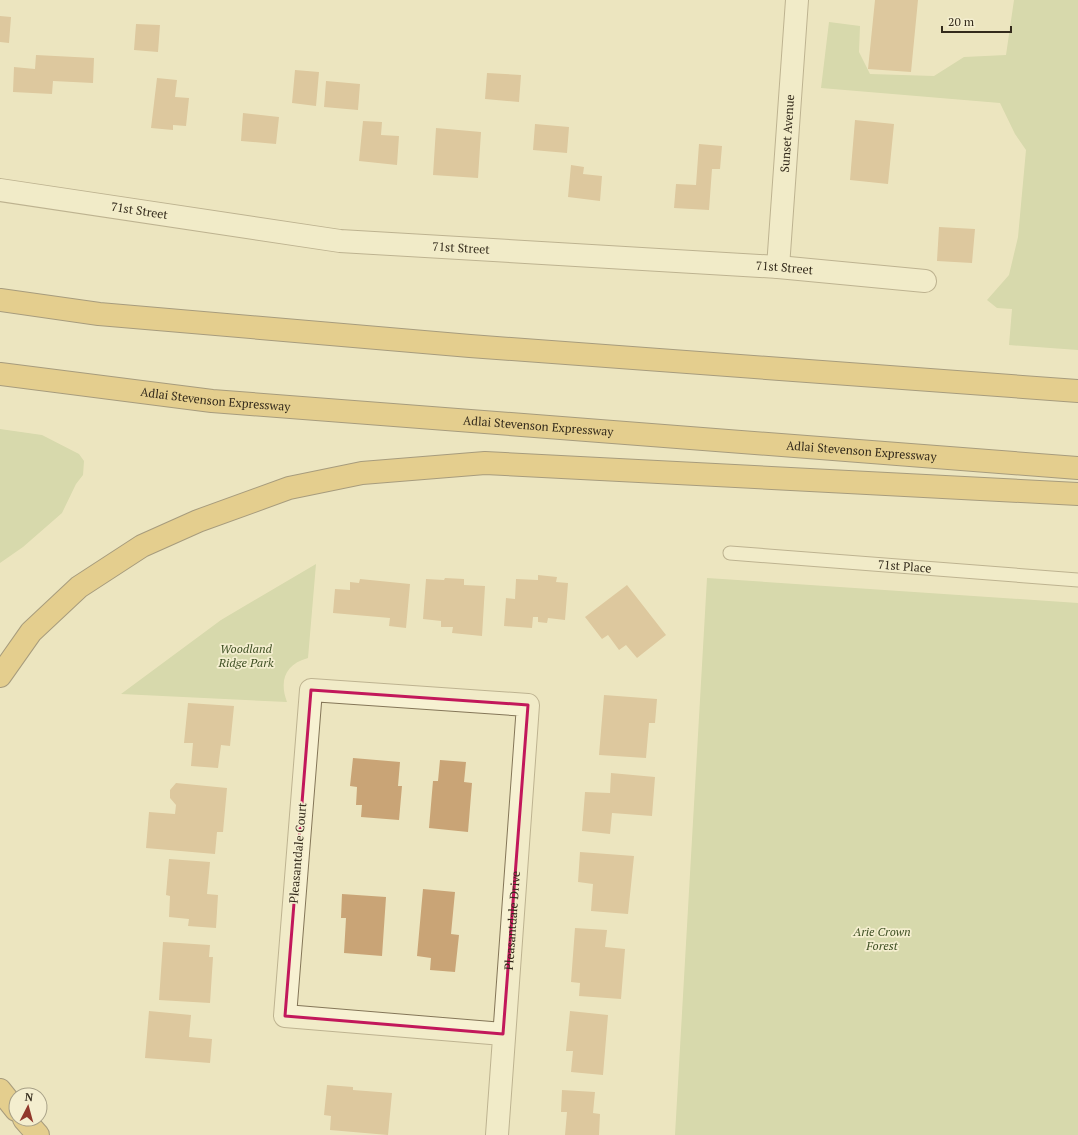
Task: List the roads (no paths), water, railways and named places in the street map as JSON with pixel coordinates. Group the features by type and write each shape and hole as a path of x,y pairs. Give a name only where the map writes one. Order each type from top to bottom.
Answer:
{"highway":[{"path":"0,300 99,314 454,345 1078,391"},
{"name":"Adlai Stevenson Expressway","path":"0,374 212,400 1078,468"},
{"path":"0,676 31,632 79,587 142,546 198,520 289,488 362,472 485,463 1078,494"},
{"path":"0,1090 8,1100"},
{"path":"31,1127 38,1135"}],"street":[{"name":"Sunset Avenue","path":"778,267 797,0"},
{"name":"71st Street","path":"0,190 340,241 778,267 925,281"},
{"name":"Pleasantdale Court","path":"503,1034 285,1016 311,690 528,705"},
{"name":"Pleasantdale Drive","path":"497,1135 503,1034 528,705"}],"lane":[{"name":"71st Place","path":"730,553 1078,580"}],"park label":[{"name":"Woodland Ridge Park","path":"246,656"},
{"name":"Arie Crown Forest","path":"882,939"}]}
